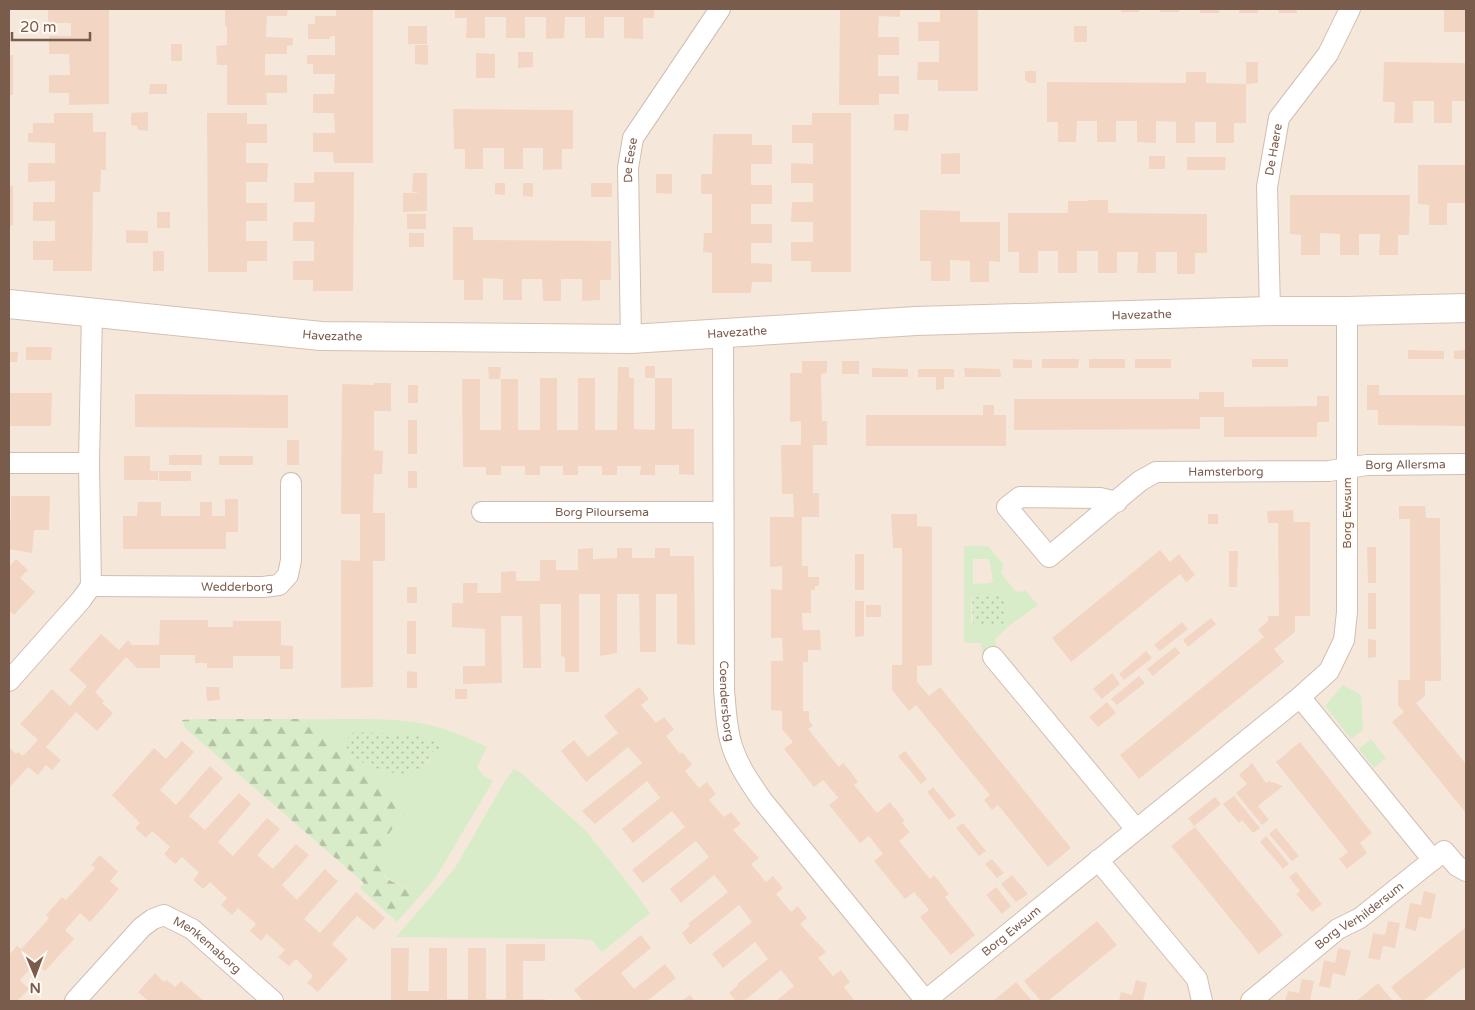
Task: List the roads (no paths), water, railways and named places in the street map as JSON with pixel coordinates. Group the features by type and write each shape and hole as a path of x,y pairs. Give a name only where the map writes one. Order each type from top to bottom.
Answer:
{"street":[{"name":"De Eese","path":"631,339 628,168 633,138 720,9"},
{"name":"De Haere","path":"1270,311 1267,187 1279,118 1328,54 1350,9"},
{"name":"Havezathe","path":"9,304 321,336 631,339 916,321 1270,311 1466,308"},
{"name":"Borg Ewsum","path":"925,1001 1300,697 1329,671 1344,640 1347,612 1347,311"},
{"path":"9,681 81,600 90,586 89,462 92,312"},
{"name":"Coendersborg","path":"723,333 722,512 724,690 727,720 733,749 746,775 762,800 925,1001"},
{"path":"9,463 89,462"},
{"name":"Borg Allersma","path":"1346,469 1367,465 1466,464"},
{"name":"Hamsterborg","path":"1116,502 1100,498 1020,497 1007,507 1049,558 1116,502 1140,481 1156,472 1330,471 1346,469"},
{"name":"Wedderborg","path":"90,586 263,588 279,585 288,575 291,560 291,483"},
{"name":"Borg Piloursema","path":"482,512 722,512"},
{"path":"993,657 1136,829"},
{"path":"1300,697 1433,860 1444,851 1457,866 1466,871"},
{"path":"1098,860 1197,979 1202,1001"},
{"name":"Borg Verhildersum","path":"1251,1001 1338,929 1360,918 1433,860"},
{"name":"Menkemaborg","path":"76,1001 142,927 153,919 164,915 192,929 273,1001"}]}
